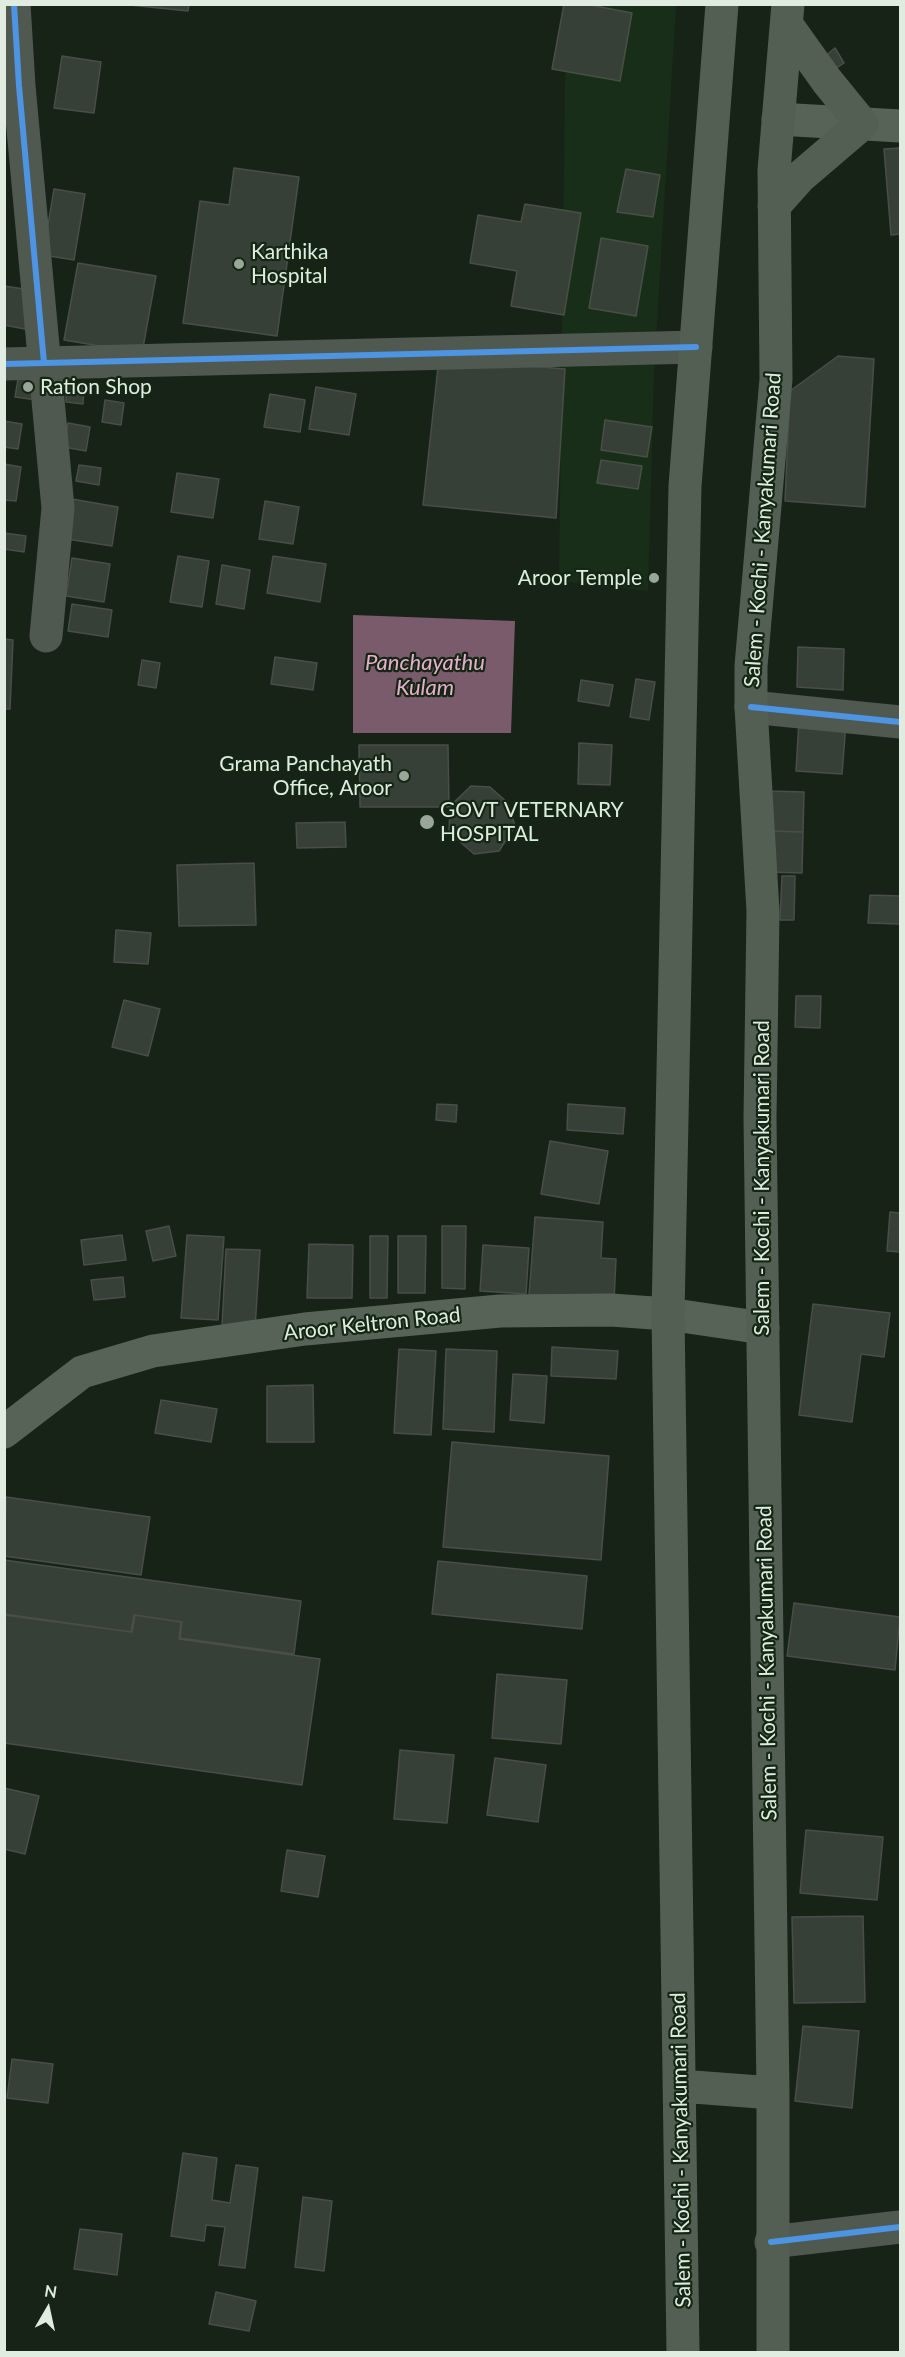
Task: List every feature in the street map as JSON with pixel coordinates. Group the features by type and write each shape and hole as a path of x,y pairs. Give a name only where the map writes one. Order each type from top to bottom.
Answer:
{"highway":[{"name":"Salem - Kochi - Kanyakumari Road","path":"684,2352 668,1314 685,486 722,4"},
{"name":"Salem - Kochi - Kanyakumari Road","path":"772,2352 773,2093 760,1118 763,911 751,707 752,654 776,379 774,206 778,119 788,15"},
{"path":"774,206 800,177 862,124 827,81 788,15"},
{"path":"680,2086 773,2093"}],"main road":[{"path":"778,119 900,126"},
{"name":"Aroor Keltron Road","path":"4,1432 82,1372 153,1351 305,1329 500,1311 611,1310 668,1314 762,1328"}],"street":[{"path":"14,4 18,86 58,508 46,636"},
{"path":"4,364 696,347"},
{"path":"751,707 900,722"},
{"path":"771,2242 900,2227"}],"shaded area":[{"path":"566,5 676,5 654,374 648,591 559,581"}],"water":[{"name":"Panchayathu Kulam","path":"353,615 515,621 511,733 353,733"}],"building":[{"path":"120,4 189,4 188,11"},
{"path":"564,4 585,4 632,13 620,81 552,69"},
{"path":"835,48 844,63 835,69 825,56"},
{"path":"62,56 101,62 94,113 54,108"},
{"path":"900,148 900,234 891,235 884,149"},
{"name":"Karthika Hospital","path":"234,168 299,177 277,336 183,323 200,201 229,205"},
{"path":"626,169 660,175 653,217 617,212"},
{"path":"54,189 85,194 74,260 43,255"},
{"path":"525,204 581,213 564,315 511,306 517,271 470,263 478,215 521,222"},
{"path":"601,238 648,246 636,316 589,308"},
{"path":"78,263 156,276 142,353 64,340"},
{"path":"4,286 31,290 25,329 4,325"},
{"path":"838,356 874,359 865,507 785,501 790,391"},
{"path":"439,358 565,369 556,518 423,505"},
{"name":"Ration Shop","path":"19,373 41,376 37,400 15,397"},
{"path":"66,383 84,385 83,404 66,402"},
{"path":"316,387 356,394 349,435 309,429"},
{"path":"270,394 305,400 300,432 264,427"},
{"path":"105,400 124,403 121,425 102,422"},
{"path":"605,420 652,427 647,457 601,450"},
{"path":"4,421 22,424 18,449 4,447"},
{"path":"68,423 90,427 86,451 64,447"},
{"path":"601,460 642,466 638,489 597,483"},
{"path":"4,464 21,467 16,501 4,500"},
{"path":"79,465 101,468 99,485 76,481"},
{"path":"177,473 219,479 213,518 171,512"},
{"path":"66,498 118,507 112,546 60,538"},
{"path":"265,501 299,507 293,544 259,539"},
{"path":"4,533 26,536 24,552 4,549"},
{"path":"178,556 209,561 202,607 170,602"},
{"path":"273,556 326,564 320,602 267,593"},
{"path":"72,558 110,564 104,602 66,596"},
{"path":"222,565 250,570 244,609 216,604"},
{"path":"72,604 112,610 108,637 68,631"},
{"path":"4,639 13,640 10,709 4,709"},
{"path":"798,647 844,649 843,690 797,687"},
{"path":"275,657 317,663 313,690 271,684"},
{"path":"142,660 160,663 156,688 138,685"},
{"path":"636,679 655,682 649,720 630,717"},
{"path":"581,680 613,685 609,706 578,701"},
{"path":"799,720 846,723 842,774 796,771"},
{"path":"579,743 612,745 610,785 578,784"},
{"name":"Grama Panchayath Office, Aroor","path":"359,745 448,745 449,807 360,807"},
{"path":"471,786 490,787 508,803 515,826 499,851 474,854 449,832 450,806"},
{"path":"771,791 804,792 803,832 769,831"},
{"path":"345,822 346,847 297,848 296,823"},
{"path":"769,831 803,832 802,873 768,872"},
{"path":"254,863 256,925 179,926 177,865"},
{"path":"782,876 795,876 794,920 780,920"},
{"path":"870,895 900,896 900,924 868,923"},
{"path":"116,930 151,933 148,964 114,962"},
{"path":"796,996 821,996 820,1028 795,1027"},
{"path":"124,1000 160,1009 148,1056 112,1047"},
{"path":"437,1104 457,1105 456,1122 436,1120"},
{"path":"568,1104 625,1108 623,1134 567,1130"},
{"path":"550,1141 608,1151 599,1204 541,1194"},
{"path":"890,1212 900,1213 900,1252 887,1251"},
{"path":"535,1217 603,1222 601,1258 616,1259 614,1301 529,1295"},
{"path":"169,1226 176,1256 153,1261 146,1231"},
{"path":"442,1226 466,1226 465,1289 442,1288"},
{"path":"122,1235 126,1260 84,1265 81,1240"},
{"path":"187,1235 224,1237 218,1320 181,1318"},
{"path":"370,1236 388,1236 387,1298 370,1298"},
{"path":"398,1236 426,1236 425,1293 398,1293"},
{"path":"309,1244 353,1245 352,1298 307,1298"},
{"path":"483,1245 529,1248 526,1294 480,1291"},
{"path":"226,1249 260,1250 255,1329 222,1326"},
{"path":"123,1277 125,1297 94,1300 91,1280"},
{"path":"813,1304 890,1313 884,1357 861,1354 852,1422 799,1415"},
{"path":"552,1347 618,1351 616,1379 551,1376"},
{"path":"399,1349 436,1351 431,1435 394,1433"},
{"path":"446,1349 497,1351 494,1432 443,1429"},
{"path":"513,1374 547,1376 544,1423 510,1420"},
{"path":"313,1385 314,1442 267,1442 267,1386"},
{"path":"161,1400 217,1409 211,1442 155,1433"},
{"path":"452,1442 609,1456 601,1560 443,1547"},
{"path":"6,1497 150,1517 141,1575 4,1556"},
{"path":"4,1560 301,1601 294,1654 180,1638 182,1622 134,1615 131,1632 4,1614"},
{"path":"438,1561 587,1576 582,1629 432,1614"},
{"path":"794,1603 900,1617 895,1670 787,1656"},
{"path":"4,1615 132,1632 135,1615 181,1622 179,1639 320,1659 302,1785 4,1743"},
{"path":"497,1674 567,1680 561,1744 492,1738"},
{"path":"400,1750 454,1755 447,1823 394,1819"},
{"path":"495,1758 546,1765 538,1822 487,1815"},
{"path":"4,1788 39,1796 25,1854 4,1849"},
{"path":"806,1830 883,1837 877,1900 800,1893"},
{"path":"287,1850 325,1856 318,1897 281,1891"},
{"path":"863,1916 865,2002 794,2003 792,1917"},
{"path":"803,2026 859,2031 852,2108 795,2101"},
{"path":"12,2059 53,2064 48,2103 7,2098"},
{"path":"183,2153 217,2158 212,2200 230,2203 236,2165 258,2168 245,2268 219,2265 225,2227 206,2225 204,2241 171,2236"},
{"path":"303,2197 332,2201 324,2271 295,2267"},
{"path":"80,2229 122,2234 117,2275 74,2269"},
{"path":"216,2292 256,2301 249,2331 209,2324"}],"cycle path":[{"path":"14,4 19,86 44,363"},
{"path":"4,364 696,347"},
{"path":"751,707 900,722"},
{"path":"771,2242 900,2227"}],"place":[{"name":"Karthika Hospital","path":"239,264"},
{"name":"Ration Shop","path":"28,387"},
{"name":"Aroor Temple","path":"654,578"},
{"name":"Grama Panchayath Office, Aroor","path":"404,776"},
{"name":"GOVT VETERNARY HOSPITAL","path":"427,822"}]}
